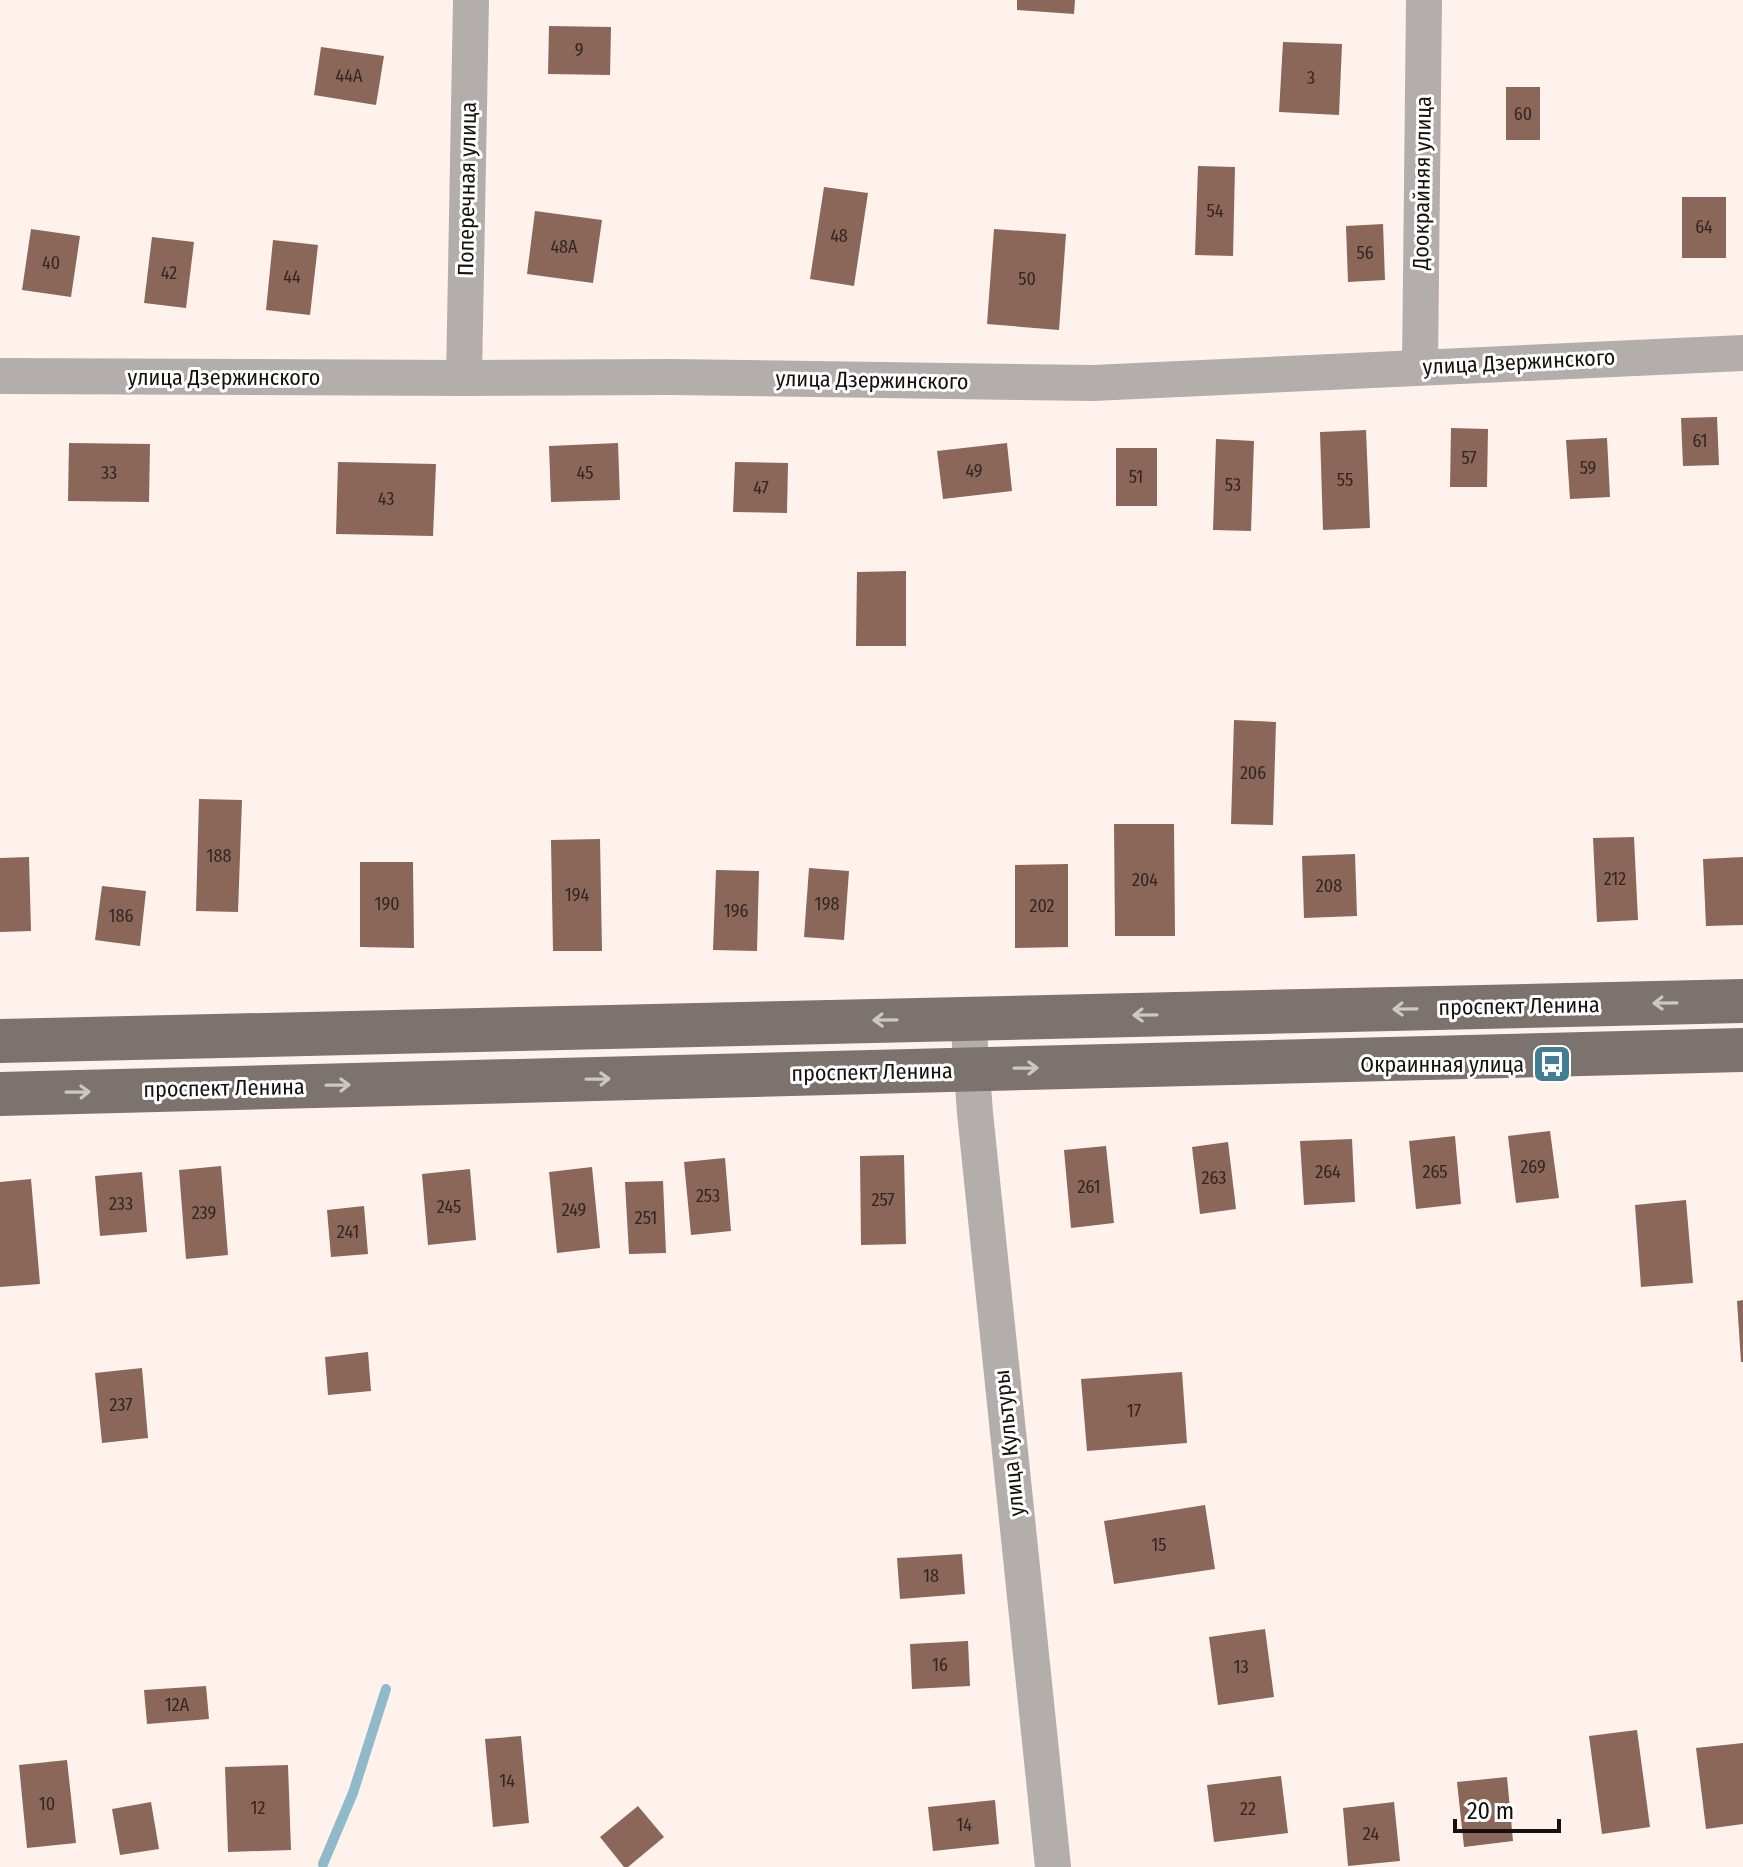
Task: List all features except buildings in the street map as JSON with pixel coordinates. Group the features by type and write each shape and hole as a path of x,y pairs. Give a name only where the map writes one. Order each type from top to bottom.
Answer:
{"main road":[{"name":"проспект Ленина","path":"0,1041 1743,1001"},
{"name":"проспект Ленина","path":"0,1094 1743,1050"}],"street":[{"name":"Поперечная улица","path":"464,378 471,0"},
{"name":"Доокрайняя улица","path":"1420,367 1424,0"},
{"name":"улица Дзержинского","path":"0,376 670,377 1093,383 1743,353"},
{"name":"улица Культуры","path":"968,1018 1053,1867"}],"waterway":[{"path":"323,1864 353,1793 386,1689"}],"place":[{"name":"Окраинная улица","path":"1552,1064"}]}
